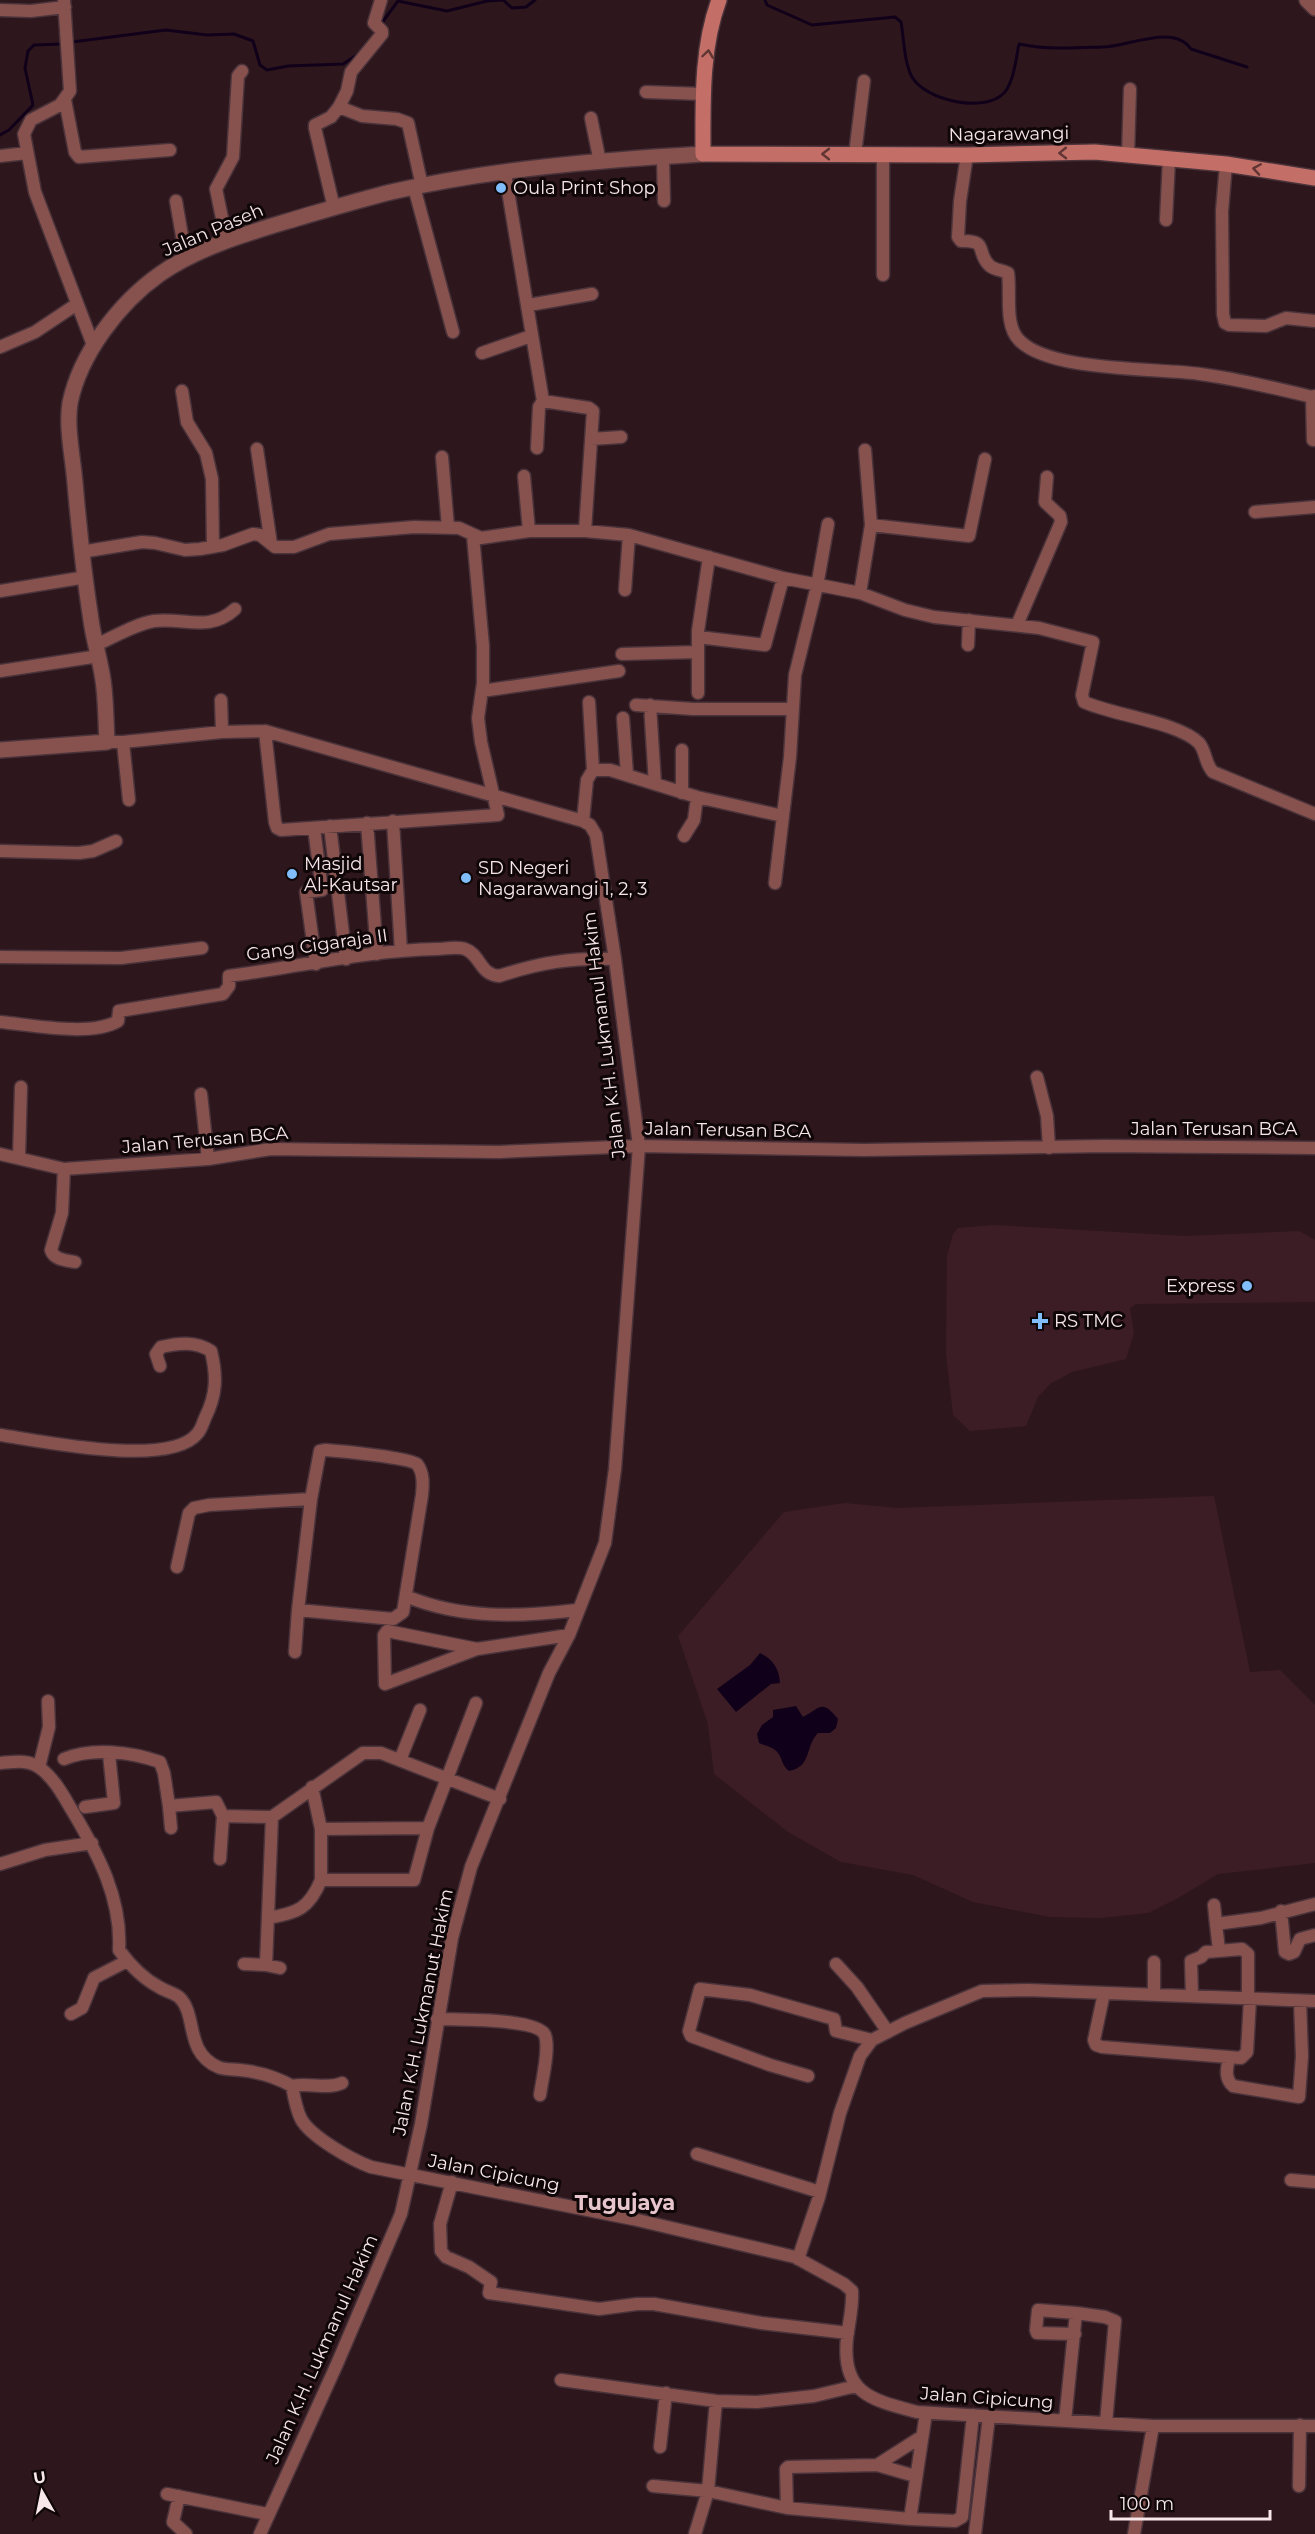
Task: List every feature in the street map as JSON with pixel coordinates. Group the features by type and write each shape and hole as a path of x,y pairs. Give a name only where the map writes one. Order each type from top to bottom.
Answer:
{"main road":[{"path":"703,154 703,94 712,24 719,0"},
{"name":"Nagarawangi","path":"703,154 967,155 1095,152 1226,164 1315,178"}],"street":[{"path":"334,208 315,124 331,117 339,107 347,91 351,72 382,34 374,23 381,0"},
{"path":"1307,0 1315,8"},
{"path":"0,9 32,11 64,3 70,91 60,105 30,120 24,134 35,192 93,345"},
{"path":"227,242 216,189 233,158 238,76 242,71"},
{"path":"855,154 864,81"},
{"path":"1128,155 1130,89"},
{"path":"646,92 703,94"},
{"path":"65,100 75,152 79,156 170,150"},
{"path":"339,107 362,117 397,119 408,123 418,187 453,332"},
{"path":"591,118 600,162"},
{"path":"0,156 27,153"},
{"name":"Jalan Paseh","path":"106,742 104,688 81,552 70,405 80,370 93,345 146,285 161,273 186,259 227,242 334,208 418,187 505,173 600,162 703,154"},
{"path":"883,154 883,275"},
{"path":"967,155 960,201 958,237 962,241 976,241 987,263 995,269 1008,273 1012,327 1019,340 1042,354 1073,362 1239,380 1313,397 1313,440"},
{"path":"663,156 664,201"},
{"path":"1166,220 1169,159"},
{"path":"1226,164 1222,229 1223,318 1225,323 1266,326 1286,318 1315,321"},
{"path":"505,173 529,306 531,336 543,401 539,407 537,448"},
{"path":"176,201 186,259"},
{"path":"529,306 592,294"},
{"path":"0,347 35,332 77,304"},
{"path":"482,353 531,336"},
{"path":"182,391 187,422 206,453 212,479 213,547"},
{"path":"543,401 591,409 585,531"},
{"path":"591,439 621,437"},
{"path":"257,449 272,544"},
{"path":"860,593 871,525 865,450"},
{"path":"441,457 448,527"},
{"path":"871,525 969,536 985,459"},
{"path":"524,476 529,531"},
{"path":"1017,625 1061,522 1060,516 1045,502 1047,477"},
{"path":"1255,512 1315,507"},
{"path":"775,883 795,675 817,586 828,525"},
{"path":"81,552 142,542 185,550 213,547 253,534 260,535 275,547 294,547 329,534 410,527 459,528 481,538 529,531 585,531 630,535 783,578 860,593 905,610 934,616 1039,628 1093,642 1082,695 1083,702 1164,726 1191,738 1201,745 1209,768 1214,772 1315,814"},
{"path":"625,590 630,535"},
{"path":"265,730 277,828 281,830 498,815 478,718 482,691 483,646 473,536"},
{"path":"698,693 698,637 708,557"},
{"path":"0,591 86,577"},
{"path":"698,637 765,645 783,578"},
{"path":"0,671 97,651 155,621 214,622 226,618 235,609"},
{"path":"901,622 905,610"},
{"path":"968,645 969,620"},
{"path":"622,654 698,652"},
{"path":"482,691 618,671"},
{"path":"221,699 222,732"},
{"path":"0,750 265,730 583,821 587,780 593,770 589,702"},
{"path":"636,705 693,709 793,709"},
{"path":"650,705 655,784"},
{"path":"623,718 627,774"},
{"path":"123,742 129,800"},
{"path":"682,750 682,793"},
{"path":"593,770 610,770 627,774 682,793 783,816"},
{"path":"684,836 694,820 697,797"},
{"path":"393,821 401,951"},
{"name":"Jalan K.H. Lukmanul Hakim","path":"515,1757 549,1673 569,1635 605,1543 615,1469 639,1146 615,959 596,835 590,825 583,821"},
{"path":"367,823 376,954"},
{"path":"330,826 346,959"},
{"path":"314,828 322,890 306,892 316,964"},
{"path":"0,850 79,853 93,851 116,841"},
{"path":"0,957 121,958 202,948"},
{"name":"Gang Cigaraja II","path":"0,1022 69,1028 108,1027 118,1021 119,1011 223,994 229,986 229,976 401,951 465,949 474,956 484,971 499,976 550,961 573,958 615,959"},
{"path":"1037,1077 1047,1116 1049,1148"},
{"path":"20,1157 21,1087"},
{"path":"201,1094 208,1159"},
{"name":"Jalan Terusan BCA","path":"0,1154 64,1169 208,1159 271,1149 499,1152 639,1146 864,1150 1315,1148"},
{"path":"64,1169 62,1213 51,1250 52,1254 60,1259 75,1262"},
{"path":"0,1435 80,1447 148,1452 184,1443 197,1435 210,1408 217,1377 211,1351 199,1344 161,1347 156,1354 160,1366"},
{"path":"295,1652 298,1610 311,1499 318,1456 323,1450 412,1460 417,1464 423,1478 422,1496 408,1597 403,1612 393,1619 298,1610"},
{"path":"177,1567 189,1513 194,1508 311,1499"},
{"path":"408,1597 454,1611 492,1616 527,1616 577,1610"},
{"path":"477,1648 387,1631 384,1635 385,1684 477,1648 569,1635"},
{"path":"439,1642 440,1664"},
{"path":"42,1770 49,1726 48,1701"},
{"path":"321,1880 414,1880 429,1828 476,1703"},
{"path":"400,1760 420,1710"},
{"path":"64,1759 86,1752 160,1762 164,1773 171,1828"},
{"path":"223,1816 272,1817 312,1787 366,1752 381,1753 500,1800"},
{"path":"85,1807 114,1803 109,1754"},
{"name":"Jalan K.H. Lukmanut Hakim","path":"409,2175 421,2124 452,1938 471,1867 500,1800 515,1757"},
{"path":"0,1763 19,1761 42,1770 58,1788 92,1843 111,1888 120,1932 119,1950 132,1968 157,1986 179,1997 185,2007 195,2046 218,2068 258,2072 292,2086 309,2084 330,2086 342,2083"},
{"path":"268,1918 301,1910 316,1892 321,1880 321,1829 312,1787"},
{"path":"169,1806 216,1802 223,1816 220,1859"},
{"path":"266,1965 272,1817"},
{"path":"321,1829 429,1828"},
{"path":"0,1864 45,1850 92,1843"},
{"path":"1216,1924 1261,1918 1315,1904"},
{"path":"1214,1905 1219,1950"},
{"path":"1281,1911 1285,1952 1289,1954 1294,1952 1300,1939 1315,1935"},
{"path":"1104,1994 1094,2040 1096,2045 1241,2058 1247,2052 1248,1954 1242,1949 1219,1950 1206,1952 1202,1957 1191,1961 1192,1996"},
{"path":"71,2014 82,2008 94,1978 127,1961"},
{"path":"1154,1962 1154,1995"},
{"path":"244,1964 280,1968"},
{"path":"836,1964 857,1987 888,2032"},
{"path":"808,2076 770,2065 691,2036 689,2031 700,1989 750,1995 834,2019 836,2031 872,2040"},
{"path":"798,2259 820,2192 840,2113 860,2056 872,2040 888,2032 978,1993 1028,1990 1315,2001"},
{"path":"1229,2058 1226,2077 1233,2086 1299,2097 1302,2056 1300,2001"},
{"path":"437,2019 523,2024 538,2027 543,2032 547,2044 540,2095"},
{"name":"Jalan Cipicung","path":"292,2086 302,2120 332,2146 356,2161 371,2167 633,2219 798,2259 851,2289 852,2310 847,2357 856,2386 864,2394 882,2403 926,2413 1153,2426 1315,2426"},
{"path":"697,2154 820,2192"},
{"name":"Jalan K.H. Lukmanul Hakim","path":"260,2534 267,2514 337,2364 400,2214 409,2175"},
{"path":"1291,2180 1315,2182"},
{"path":"452,2182 440,2224 441,2251 446,2258 469,2267 491,2282 489,2293 599,2309 654,2304 761,2323 848,2333"},
{"path":"1075,2334 1037,2333 1038,2310 1105,2317 1115,2322 1106,2423"},
{"path":"1065,2421 1076,2313"},
{"path":"561,2380 716,2401 757,2402 814,2396 856,2386"},
{"path":"660,2447 666,2393"},
{"path":"695,2534 708,2491 716,2401"},
{"path":"910,2518 926,2413"},
{"path":"653,2486 708,2491 787,2508 955,2521 962,2517 973,2415"},
{"path":"975,2534 989,2416"},
{"path":"1134,2534 1153,2426"},
{"path":"1299,2486 1300,2426"},
{"path":"877,2465 921,2437"},
{"path":"787,2508 786,2469 788,2467 877,2465 915,2476"},
{"path":"186,2534 173,2522 173,2495 267,2514"}],"shaded area":[{"name":"RS TMC","path":"995,1225 1185,1236 1299,1231 1315,1240 1315,1302 1136,1304 1130,1308 1134,1333 1126,1359 1072,1372 1050,1384 1038,1397 1026,1426 970,1431 953,1415 946,1353 947,1257 953,1234 958,1228"},
{"path":"1214,1496 1250,1672 1280,1670 1315,1705 1315,1863 1218,1874 1148,1913 1101,1918 1050,1917 973,1902 913,1875 841,1862 788,1832 714,1774 708,1724 678,1636 784,1512 845,1503 897,1508"},
{"path":"760,1653 774,1665 780,1683 771,1684 736,1712 717,1689 750,1665"},
{"path":"796,1706 803,1717 818,1708 825,1707 838,1719 836,1728 830,1733 818,1733 805,1761 796,1769 789,1771 776,1751 759,1743 757,1734 762,1725 773,1717 773,1710"}],"waterway":[{"path":"381,24 398,1 447,11 487,1 503,0 512,8 526,7 535,0"},
{"path":"765,0 767,5 812,25 895,17 901,22 906,57 912,77 929,92 955,102 983,103 1004,93 1012,76 1019,44 1050,48 1103,47 1150,38 1173,38 1183,41 1191,49 1247,67"},
{"path":"72,42 166,30 207,35 234,34 253,41 260,65 267,70 288,66 343,64 357,55"},
{"path":"0,135 9,130 33,105 25,68 28,51 34,45 62,44"}],"place":[{"name":"Oula Print Shop","path":"501,188"},
{"name":"Masjid Al-Kautsar","path":"292,874"},
{"name":"SD Negeri Nagarawangi 1, 2, 3","path":"466,878"},
{"name":"Express","path":"1247,1286"},
{"name":"RS TMC","path":"1040,1321"}],"district":[{"name":"Tugujaya","path":"625,2203"}]}
